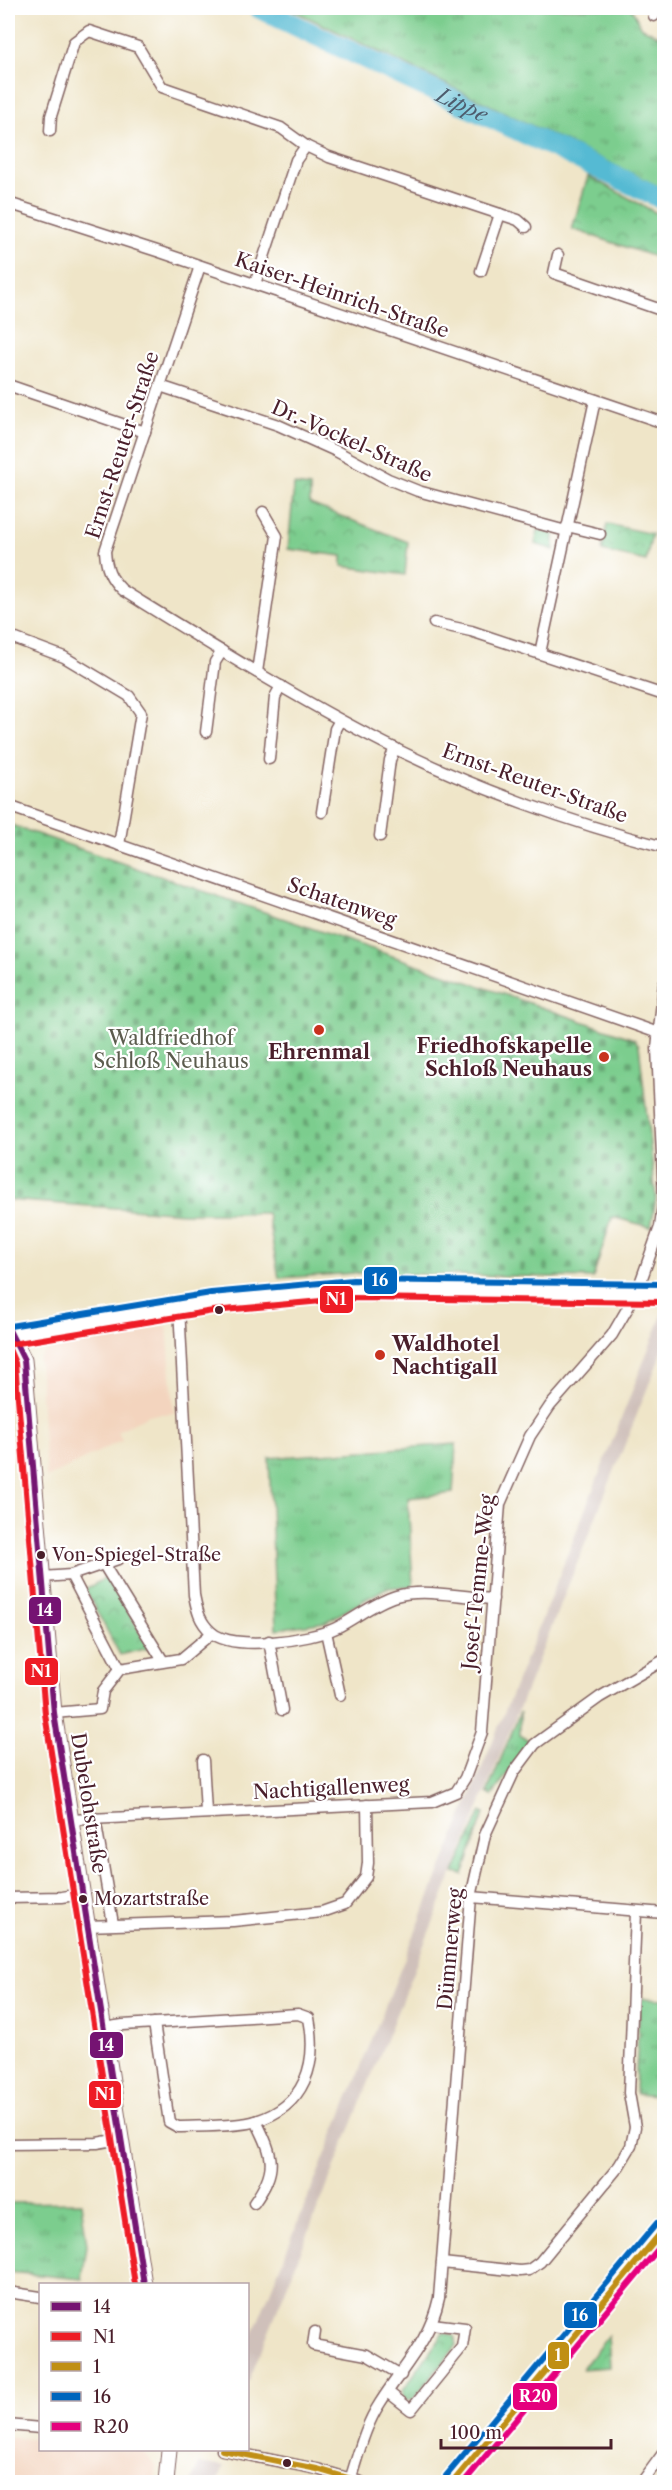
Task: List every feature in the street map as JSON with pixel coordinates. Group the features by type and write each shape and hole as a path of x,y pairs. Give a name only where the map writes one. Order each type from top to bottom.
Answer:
{"main road":[{"path":"9,1333 247,1297 354,1289 664,1293"},
{"name":"Dubelohstraße","path":"9,1333 24,1360 26,1370 54,1713 144,2283"},
{"path":"453,2482 664,2229"},
{"path":"166,2482 168,2451"}],"street":[{"path":"50,130 51,116 74,42 89,31 138,47 162,87 280,128 306,147 329,157 518,220 526,227"},
{"path":"255,284 296,160 306,147"},
{"name":"Kaiser-Heinrich-Straße","path":"8,203 664,423"},
{"path":"481,271 500,214"},
{"path":"558,255 554,273 664,311"},
{"name":"Ernst-Reuter-Straße","path":"200,266 105,551 106,567 113,581 122,590 257,672 340,720 395,748 588,826 664,847"},
{"path":"8,385 145,432"},
{"name":"Dr.-Vockel-Straße","path":"160,386 278,425 336,451 388,480 418,491 567,529 600,534"},
{"path":"540,653 595,400"},
{"path":"257,672 277,536 263,512"},
{"path":"434,623 471,631 664,695"},
{"path":"8,636 64,657 129,696 137,705 141,713 119,845"},
{"path":"206,732 215,662 222,651"},
{"path":"269,759 275,697 281,686"},
{"path":"322,812 335,729 340,720"},
{"path":"380,836 390,760 395,748"},
{"name":"Schatenweg","path":"8,806 662,1034"},
{"name":"Josef-Temme-Weg","path":"456,1792 465,1778 482,1732 500,1504 520,1455 550,1406 612,1335 637,1292 660,1227 664,1198 657,1057 662,1034 664,983"},
{"path":"179,1307 194,1595 198,1617 212,1633 231,1641 269,1641 326,1632 398,1595 415,1593 493,1599"},
{"path":"42,1577 71,1575 118,1559"},
{"path":"104,1565 163,1661"},
{"path":"71,1575 120,1669"},
{"path":"326,1632 340,1695"},
{"path":"54,1713 100,1709 103,1691 120,1669 181,1659 212,1633"},
{"path":"269,1641 282,1710"},
{"name":"Dümmerweg","path":"356,2480 366,2429 432,2324 440,2298 471,1897 485,1835 514,1772 535,1744 600,1697 664,1660"},
{"path":"203,1760 206,1812"},
{"name":"Nachtigallenweg","path":"70,1820 432,1802 456,1792"},
{"path":"86,1926 233,1921 322,1912 345,1904 354,1897 366,1877 367,1805"},
{"path":"95,1818 113,1924"},
{"path":"8,1898 82,1894"},
{"path":"471,1897 664,1913"},
{"path":"442,2263 529,2270 540,2262 626,2157 635,2127 629,2093 636,1912"},
{"path":"103,2028 154,2023 298,2014 309,2018 313,2036 312,2064 304,2084 281,2107 256,2121 178,2127 168,2122 154,2023"},
{"path":"254,2204 269,2182 271,2168 267,2144 256,2121"},
{"path":"8,2144 97,2143 120,2139"},
{"path":"8,2292 39,2297"},
{"path":"388,2392 411,2410 462,2347 465,2328 432,2324"},
{"path":"315,2332 313,2345 367,2355 400,2375"},
{"path":"8,2425 39,2428"},
{"path":"226,2451 356,2480"},
{"path":"642,2482 664,2452"}],"shaded area":[{"path":"664,1310 664,1347 249,2381 249,2344 540,1624"},
{"path":"167,1326 174,1413 148,1415 118,1431 122,1440 46,1478 39,1359 50,1346"},
{"path":"8,2437 39,2440 39,2451 144,2452 156,2466 154,2482 8,2482"},
{"path":"199,2463 224,2467 217,2482 191,2482"}],"green space":[{"path":"288,8 631,8 642,28 664,38 664,189"},
{"path":"588,176 664,217 664,260 572,229"},
{"path":"294,485 310,487 310,504 408,542 405,575 342,566 342,556 288,549"},
{"path":"607,524 652,534 646,561 602,551"},
{"path":"538,530 554,534 554,550 535,544"},
{"name":"Waldfriedhof Schloß Neuhaus","path":"8,824 634,1039 639,1045 656,1198 651,1227 612,1217 593,1278 355,1273 279,1278 267,1213 184,1213 8,1200"},
{"path":"456,1444 453,1493 408,1498 413,1586 386,1588 326,1622 276,1629 269,1458"},
{"path":"108,1577 149,1648 120,1655 85,1589"},
{"path":"520,1712 520,1735 530,1741 492,1796 487,1793"},
{"path":"481,1811 484,1813 463,1875 454,1873"},
{"path":"640,1998 664,1999 664,2097 637,2094 635,2089"},
{"path":"81,2202 87,2245 82,2279 8,2272 8,2203"},
{"path":"444,2332 455,2336 457,2345 413,2399 406,2400 403,2397 403,2390"},
{"path":"608,2336 610,2367 582,2369"}],"waterway":[{"name":"Lippe","path":"259,8 664,200"},
{"path":"589,2482 609,2480"}],"transit line":[{"name":"16","path":"10,1326 211,1293 353,1280 664,1284"},
{"name":"N1","path":"12,1344 213,1311 354,1298 664,1302"},
{"name":"14","path":"8,1328 24,1360 54,1713 144,2283"},
{"name":"N1","path":"8,1347 15,1363 45,1714 135,2283"},
{"name":"16","path":"446,2476 657,2223"},
{"name":"1","path":"453,2482 664,2229"},
{"name":"R20","path":"464,2482 664,2242"},
{"name":"1","path":"227,2451 317,2469 361,2482"}],"place":[{"name":"Ehrenmal","path":"319,1030"},
{"name":"Friedhofskapelle Schloß Neuhaus","path":"604,1057"},
{"name":"Waldhotel Nachtigall","path":"380,1355"},
{"name":"Von-Spiegel-Straße","path":"41,1555"},
{"name":"Mozartstraße","path":"83,1899"}]}
